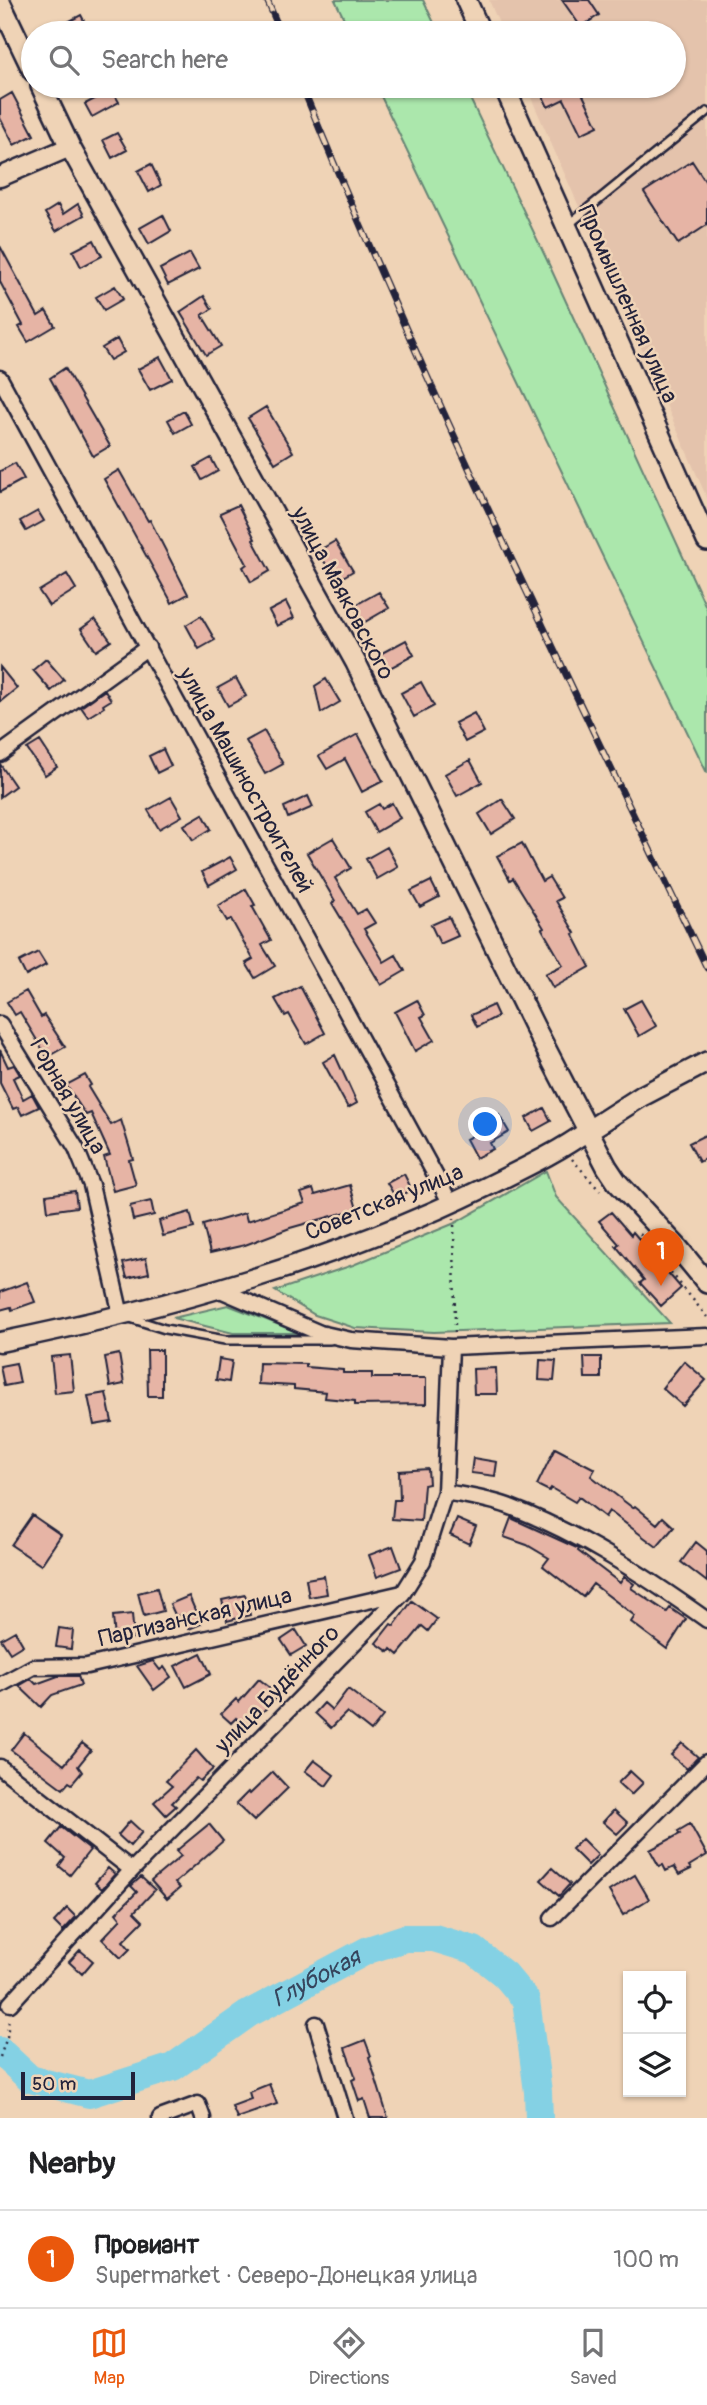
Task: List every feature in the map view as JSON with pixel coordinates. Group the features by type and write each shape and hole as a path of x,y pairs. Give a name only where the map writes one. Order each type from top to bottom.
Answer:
{"main road":[{"path":"466,0 476,21"},
{"path":"0,2 21,46"},
{"name":"улица Маяковского","path":"47,98 70,147 356,663 534,1026 607,1167 617,1182 707,1283"},
{"name":"Промышленная улица","path":"509,98 707,541"},
{"name":"Советская улица","path":"589,1130 642,1096 707,1062"}],"street":[{"path":"0,177 70,147"},
{"name":"улица Машиностроителей","path":"0,378 451,1204"},
{"path":"0,754 148,647"},
{"name":"Горная улица","path":"0,1024 76,1148 91,1185 121,1315"},
{"name":"Советская улица","path":"0,1342 121,1315 218,1289 345,1248 451,1204 562,1149 589,1130"},
{"path":"218,1289 320,1333 351,1340 450,1347 707,1336"},
{"name":"улица Будённого","path":"10,2004 132,1870 403,1593 423,1561 445,1492 450,1347"},
{"path":"445,1492 505,1505 556,1526 594,1546 707,1620"},
{"name":"Партизанская улица","path":"0,1685 33,1667 87,1666 403,1593"},
{"path":"552,1918 707,1762"},
{"path":"0,1767 132,1870"},
{"path":"316,2024 345,2118"},
{"path":"160,2118 198,2104 203,2118"}],"lane":[{"path":"567,226 707,112"},
{"path":"121,1315 165,1329 225,1340 351,1340"}],"path":[{"path":"450,1347 455,1331 455,1223 451,1204"},
{"path":"0,2057 7,2037 10,2004"}],"shaded area":[{"path":"489,0 707,0 707,498 531,98 686,98 686,21 498,21"}],"green space":[{"path":"335,0 423,0 433,21 345,21"},
{"path":"382,98 470,98 707,609 707,773"},
{"path":"546,1171 556,1197 670,1323 434,1332 355,1328 315,1315 275,1291 353,1265 455,1223"},
{"path":"228,1305 300,1333 233,1333 173,1318"}],"building":[{"path":"562,0 589,0 599,15 590,21 577,21"},
{"path":"81,15 84,21 70,21"},
{"path":"12,93 34,135 14,145 0,118 0,100"},
{"path":"97,98 117,98 119,102 92,117 85,104"},
{"path":"544,98 584,98 598,126 581,134 564,99 548,107"},
{"path":"117,133 127,150 112,158 103,140"},
{"path":"692,161 707,184 707,225 678,244 644,192"},
{"path":"151,164 161,185 149,192 138,171"},
{"path":"78,204 84,215 56,231 45,213 58,205 63,214"},
{"path":"163,215 171,231 149,244 140,228"},
{"path":"94,240 102,256 81,267 73,251"},
{"path":"0,246 38,316 46,311 55,326 28,342 19,327 23,325 0,282"},
{"path":"190,253 199,269 168,285 160,269"},
{"path":"115,286 123,299 104,310 96,297"},
{"path":"204,296 212,309 202,315 221,346 206,355 180,312"},
{"path":"117,339 124,352 110,360 102,348"},
{"path":"160,357 172,379 150,390 138,369"},
{"path":"65,368 110,446 93,456 50,378"},
{"path":"266,407 293,452 275,463 248,418"},
{"path":"184,411 191,424 175,433 168,420"},
{"path":"211,458 218,471 202,480 195,467"},
{"path":"15,463 24,479 0,492 0,471"},
{"path":"119,470 148,521 150,520 188,594 172,603 104,479"},
{"path":"238,505 270,571 251,582 243,567 247,564 220,513"},
{"path":"38,511 44,521 26,531 20,521"},
{"path":"335,541 353,571 336,581 318,551"},
{"path":"67,574 76,589 49,606 39,591"},
{"path":"379,592 389,608 363,623 354,606"},
{"path":"286,602 294,618 277,626 269,611"},
{"path":"201,616 215,640 199,649 186,625"},
{"path":"95,619 111,641 96,651 81,629"},
{"path":"406,640 414,655 388,669 380,654"},
{"path":"46,659 64,680 51,691 33,670"},
{"path":"0,667 17,688 0,702"},
{"path":"236,678 246,696 228,706 218,688"},
{"path":"326,679 340,702 321,713 315,686"},
{"path":"421,682 434,706 414,717 401,693"},
{"path":"105,690 111,700 88,717 81,707"},
{"path":"474,713 484,732 465,742 455,723"},
{"path":"264,731 283,764 265,774 246,741"},
{"path":"358,734 383,781 362,792 345,759 327,769 319,756"},
{"path":"40,741 57,767 45,775 27,749"},
{"path":"163,749 171,766 157,773 149,756"},
{"path":"470,760 482,782 457,796 445,774"},
{"path":"0,764 15,786 0,797"},
{"path":"308,796 313,807 288,818 284,807"},
{"path":"171,797 182,816 159,829 148,810"},
{"path":"502,799 515,819 491,834 479,814"},
{"path":"392,803 400,818 376,832 365,812 379,804 382,809"},
{"path":"203,814 211,829 193,840 184,825"},
{"path":"333,838 351,868 335,878 357,914 366,909 375,923 364,929 384,962 396,955 405,971 381,985 332,903 335,901 307,853"},
{"path":"522,843 542,881 549,877 562,898 556,901 575,933 573,934 590,967 553,988 545,974 563,965 542,929 544,928 513,878 510,880 497,856"},
{"path":"387,847 398,867 377,879 366,859"},
{"path":"230,857 237,869 209,885 202,872"},
{"path":"431,881 439,897 420,907 411,891"},
{"path":"246,889 271,940 262,945 275,966 255,978 246,963 253,959 231,919 227,921 218,906"},
{"path":"449,917 458,936 440,944 431,925"},
{"path":"38,952 46,965 26,976 19,962"},
{"path":"300,986 325,1033 306,1044 289,1014 285,1016 275,999"},
{"path":"26,991 41,1017 44,1015 65,1047 47,1057 20,1012 15,1015 7,1002"},
{"path":"417,1000 425,1015 421,1017 434,1040 415,1051 395,1012"},
{"path":"641,1000 656,1026 639,1036 624,1009"},
{"path":"493,1005 498,1016 477,1027 471,1015"},
{"path":"0,1050 8,1067 14,1065 20,1075 13,1078 23,1099 32,1094 39,1107 22,1115 18,1107 13,1109 0,1083"},
{"path":"335,1055 357,1103 348,1108 323,1062"},
{"path":"85,1075 91,1085 88,1087 111,1125 121,1120 133,1159 129,1160 136,1185 113,1191 104,1157 110,1155 91,1113 86,1115 66,1085"},
{"path":"544,1108 551,1121 533,1131 526,1118"},
{"path":"499,1115 509,1132 490,1143 493,1149 476,1158 466,1139 490,1126 488,1121"},
{"path":"707,1134 707,1158 699,1162 689,1143"},
{"path":"404,1174 412,1190 396,1198 387,1183"},
{"path":"350,1185 357,1209 290,1228 245,1245 210,1253 203,1225 245,1213 247,1221 305,1203 301,1193 313,1189 315,1195"},
{"path":"75,1191 77,1207 48,1211 46,1195"},
{"path":"151,1201 154,1215 133,1220 130,1206"},
{"path":"190,1212 194,1228 163,1236 159,1221"},
{"path":"611,1212 631,1235 633,1232 681,1288 661,1306 640,1283 644,1280 599,1221"},
{"path":"146,1258 149,1273 127,1278 123,1263"},
{"path":"27,1282 35,1302 12,1310 11,1307 0,1310 0,1292"},
{"path":"147,1350 162,1350 162,1396 148,1396"},
{"path":"119,1354 124,1384 110,1387 105,1357"},
{"path":"70,1355 74,1391 55,1393 51,1357"},
{"path":"584,1357 601,1357 601,1378 585,1378"},
{"path":"219,1359 232,1361 229,1382 216,1380"},
{"path":"540,1360 556,1361 554,1381 539,1380"},
{"path":"684,1361 706,1380 683,1406 662,1388"},
{"path":"16,1363 20,1383 4,1386 0,1366"},
{"path":"259,1363 306,1364 306,1367 343,1370 343,1373 372,1373 372,1378 426,1378 426,1404 355,1405 355,1401 325,1398 326,1392 294,1389 294,1386 258,1384"},
{"path":"496,1368 497,1394 474,1394 473,1369"},
{"path":"106,1393 112,1422 94,1425 88,1396"},
{"path":"555,1448 595,1469 591,1476 657,1524 663,1517 674,1527 657,1547 609,1511 605,1517 579,1497 575,1502 551,1488 549,1491 537,1485"},
{"path":"473,1458 497,1462 495,1476 471,1473"},
{"path":"428,1469 429,1484 424,1485 421,1521 392,1519 394,1500 400,1500 399,1471"},
{"path":"32,1515 61,1535 41,1565 11,1545"},
{"path":"511,1518 579,1549 578,1551 620,1583 624,1577 634,1584 631,1588 667,1612 670,1608 686,1619 667,1649 631,1622 635,1616 593,1584 583,1597 543,1566 549,1558 527,1545 504,1537"},
{"path":"457,1519 476,1527 469,1544 450,1535"},
{"path":"696,1542 707,1551 707,1582 681,1562"},
{"path":"393,1546 401,1568 377,1577 369,1555"},
{"path":"324,1576 327,1594 309,1597 306,1579"},
{"path":"157,1588 163,1611 144,1616 138,1593"},
{"path":"245,1595 250,1615 227,1621 222,1600"},
{"path":"189,1596 201,1624 189,1629 182,1614 176,1617 170,1604"},
{"path":"412,1601 437,1619 428,1631 422,1626 398,1655 391,1649 389,1652 376,1643 391,1624 394,1626"},
{"path":"132,1614 134,1638 115,1640 113,1616"},
{"path":"59,1628 73,1630 71,1649 56,1647"},
{"path":"296,1630 306,1646 291,1655 281,1640"},
{"path":"15,1631 23,1645 10,1653 1,1639"},
{"path":"201,1653 211,1674 186,1687 175,1666"},
{"path":"153,1661 160,1670 164,1667 171,1677 154,1690 137,1666"},
{"path":"58,1676 78,1676 81,1685 52,1695 41,1707 19,1686 31,1679 36,1684"},
{"path":"259,1679 279,1695 247,1728 236,1718 231,1723 221,1714 236,1699 239,1702"},
{"path":"348,1689 383,1716 371,1731 347,1712 331,1728 315,1713 324,1703 332,1710"},
{"path":"24,1733 64,1765 82,1743 91,1750 78,1766 82,1772 72,1784 69,1782 63,1789 11,1750"},
{"path":"682,1743 698,1757 687,1769 671,1755"},
{"path":"196,1750 213,1769 200,1781 196,1778 172,1803 176,1806 166,1815 154,1802 172,1786 166,1781"},
{"path":"314,1760 334,1775 326,1786 305,1771"},
{"path":"630,1771 643,1783 631,1795 618,1783"},
{"path":"273,1772 288,1788 254,1821 236,1804"},
{"path":"614,1810 628,1823 617,1834 603,1822"},
{"path":"130,1821 142,1832 130,1846 118,1835"},
{"path":"209,1824 223,1841 175,1883 180,1888 167,1899 151,1881 181,1856 176,1851"},
{"path":"690,1824 707,1855 679,1875 674,1867 666,1871 663,1865 659,1866 650,1850 680,1834 678,1831"},
{"path":"61,1827 90,1850 70,1875 59,1866 65,1858 48,1843"},
{"path":"582,1839 598,1855 588,1865 572,1849"},
{"path":"108,1868 115,1874 102,1889 95,1883"},
{"path":"552,1868 570,1884 559,1896 541,1880"},
{"path":"635,1875 649,1899 623,1915 609,1891"},
{"path":"141,1877 155,1890 134,1912 143,1921 123,1941 130,1949 121,1958 102,1939 121,1919 116,1913 137,1892 131,1886"},
{"path":"67,1908 76,1917 63,1931 54,1922"},
{"path":"80,1950 93,1961 82,1974 69,1962"},
{"path":"365,2040 388,2118 370,2118 364,2099 359,2101 352,2080 356,2078 345,2048"},
{"path":"269,2084 277,2104 237,2118 232,2106 251,2099 249,2092"}],"waterway":[{"name":"Глубокая","path":"0,2051 30,2079 89,2094 173,2067 248,2014 368,1950 405,1938 434,1938 474,1950 505,1975 526,2000 539,2118"}],"railway":[{"path":"267,0 276,21"},
{"path":"307,98 447,420 707,968"}],"place":[{"name":"Провиант","path":"661,1286"}]}
